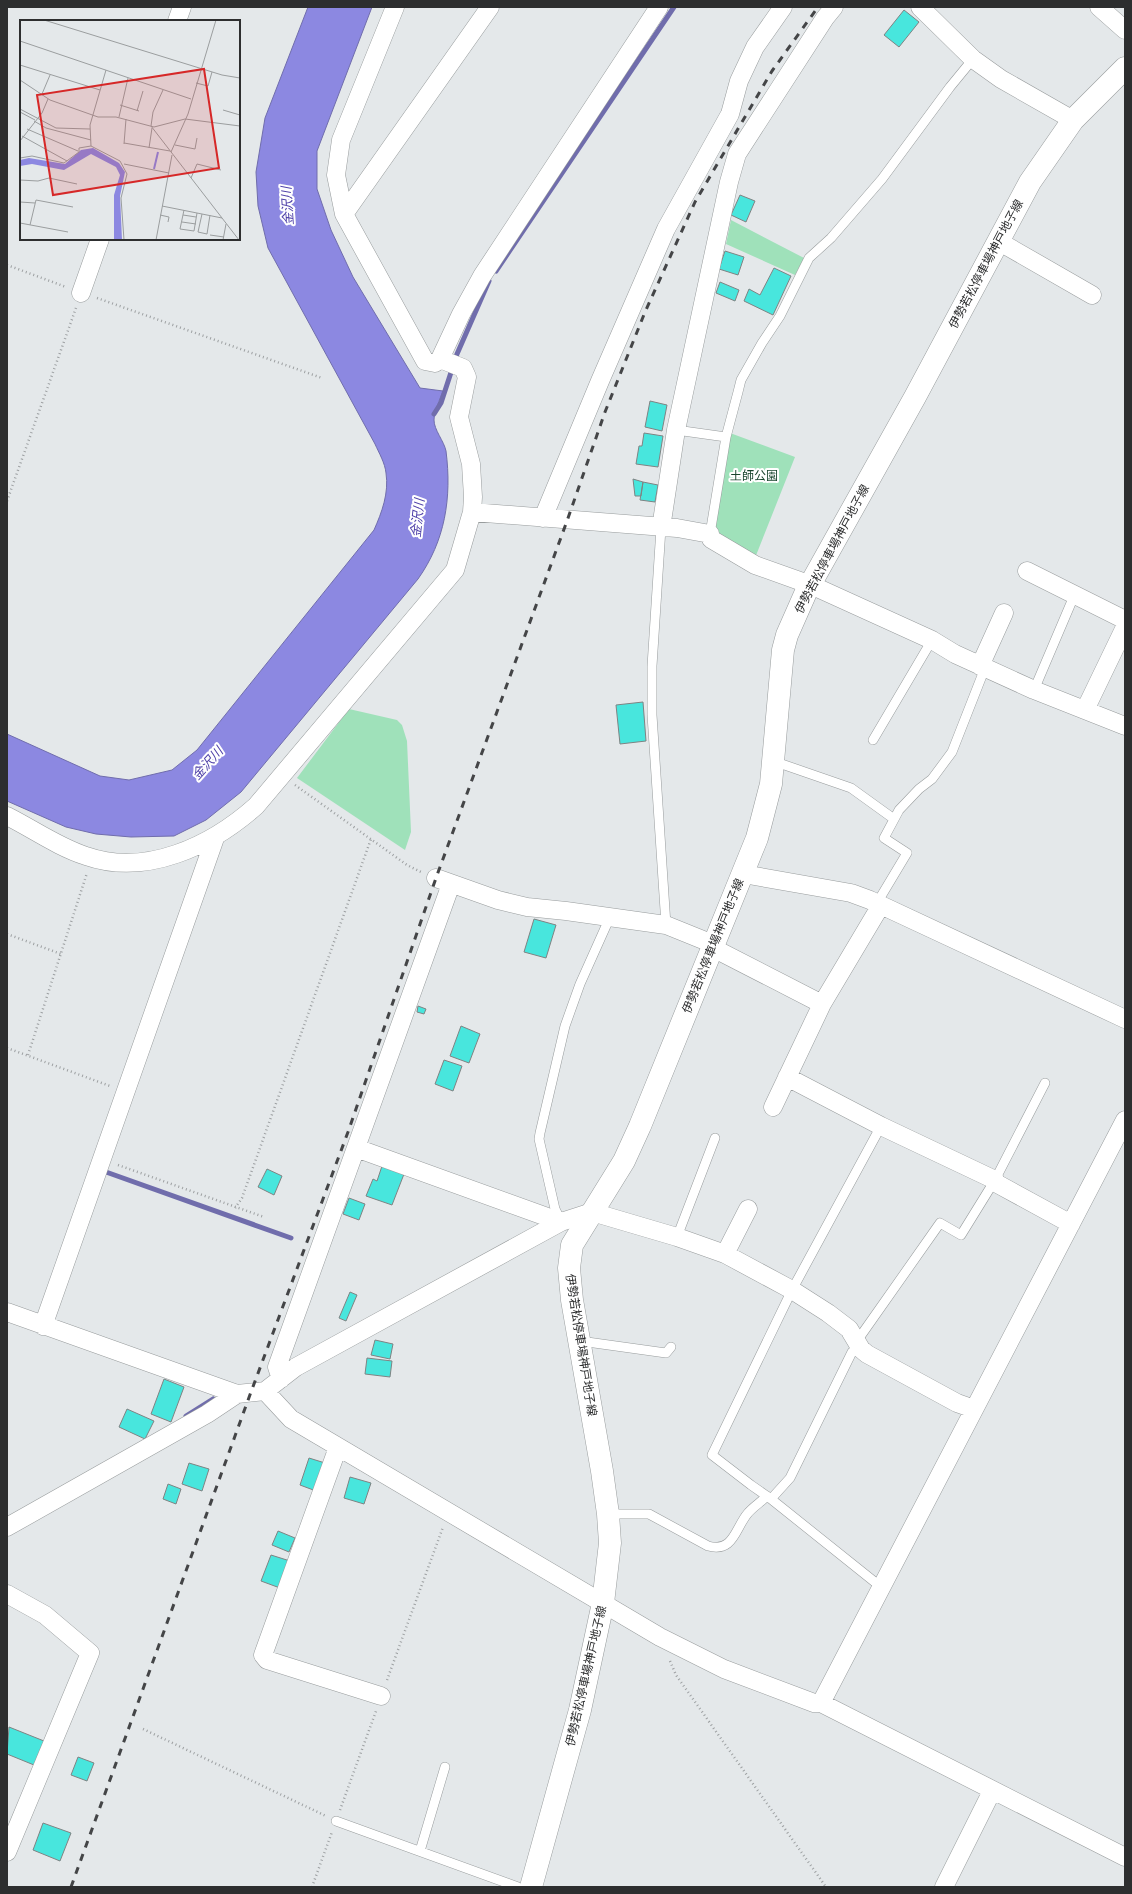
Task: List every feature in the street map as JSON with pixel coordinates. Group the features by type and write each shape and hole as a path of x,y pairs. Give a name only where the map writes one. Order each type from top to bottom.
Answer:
{"main road":[{"name":"伊勢若松停車場神戸地子線","path":"530,1887 580,1710 603,1604 610,1543 608,1514 569,1268 572,1245 624,1160 637,1133 757,838 767,805 773,761 783,650 787,635 806,592 1030,182 1073,120 1125,68"}],"street":[{"path":"177,20 182,7"},
{"path":"7,816 62,845 92,858 134,863 153,860 192,848 215,838 236,824 256,806 455,570 472,512 471,464 459,417 467,377 463,368 449,362 435,363 425,361 344,214 336,175 341,140 395,7"},
{"path":"344,214 490,7"},
{"path":"449,362 460,314 482,276 658,7"},
{"path":"543,518 600,381 666,229 728,119 741,75 755,47 783,7"},
{"path":"661,528 676,430 729,182 737,154 825,18 834,7"},
{"path":"920,7 973,59 1001,79 1073,120"},
{"path":"1099,7 1125,30"},
{"path":"81,293 100,240"},
{"path":"998,241 1092,295"},
{"path":"472,512 661,528 677,528 710,534 711,538 755,565 811,585 932,640 983,667 1034,690 1125,726"},
{"path":"1027,571 1074,596 1125,620"},
{"path":"983,667 1004,613"},
{"path":"1085,710 1125,627"},
{"path":"43,1326 215,838"},
{"path":"743,874 851,893 879,904 1125,1019"},
{"path":"281,1379 277,1367 356,1148 444,881 527,907 666,925 713,946 822,1004"},
{"path":"773,1107 822,1004 879,904"},
{"path":"787,1077 881,1126 978,1171 1071,1224"},
{"path":"821,1703 1125,1120"},
{"path":"356,1148 561,1222"},
{"path":"725,1254 748,1209"},
{"path":"7,1527 207,1414 237,1394 265,1390 296,1367 561,1222 592,1212 677,1237 725,1254 792,1290 849,1329 858,1344 867,1354 957,1403 974,1409"},
{"path":"7,1312 237,1394"},
{"path":"265,1390 291,1419 660,1637 724,1669 814,1703 821,1703 1125,1857"},
{"path":"338,1447 263,1655 267,1660 381,1696"},
{"path":"7,1594 45,1615 90,1654 7,1852"},
{"path":"944,1887 992,1790"}],"lane":[{"path":"710,534 726,437 742,380 762,343 780,316 809,258 831,238 882,179 950,87 973,59"},
{"path":"676,430 726,437"},
{"path":"661,528 652,666 652,715 666,925"},
{"path":"1034,690 1074,596"},
{"path":"873,740 932,640"},
{"path":"879,904 907,853 884,838 899,810 919,789 932,779 952,752 983,667"},
{"path":"773,761 852,788 894,819"},
{"path":"561,1222 555,1209 539,1139 565,1026 580,984 610,917"},
{"path":"608,1514 649,1514 708,1546 716,1548 724,1546 736,1535 748,1513 790,1478 852,1352 940,1223 961,1235 995,1181 1045,1083"},
{"path":"881,1126 792,1290 712,1455 769,1497 881,1587"},
{"path":"677,1237 715,1138"},
{"path":"580,1341 666,1353 671,1347"},
{"path":"420,1851 446,1767"},
{"path":"336,1821 518,1887"}],"path":[{"path":"7,266 322,378"},
{"path":"7,501 81,293"},
{"path":"281,776 407,865 444,881"},
{"path":"235,1208 242,1198 372,839"},
{"path":"28,1055 92,858"},
{"path":"7,934 61,954"},
{"path":"7,1048 125,1092"},
{"path":"102,1159 235,1208 264,1217"},
{"path":"660,1637 676,1675 826,1887"},
{"path":"143,1729 336,1821"}],"green space":[{"path":"731,220 804,258 795,275 726,244"},
{"name":"土師公園","path":"730,433 795,457 755,558 714,534"},
{"path":"349,709 397,720 402,725 407,741 411,832 405,850 297,778"}],"water":[{"name":"金沢川","path":"308,7 372,7 317,151 317,189 331,230 353,277 420,388 443,391 434,417 434,424 446,451 448,468 447,502 440,534 435,550 418,579 241,792 206,820 174,836 131,837 96,834 66,827 7,801 7,734 100,776 129,780 172,770 197,750 374,530 382,509 387,488 386,473 383,462 375,444 268,248 258,206 256,172 265,118"}],"building":[{"path":"904,10 919,22 899,47 884,35"},
{"path":"740,195 755,201 746,222 731,215"},
{"path":"725,251 744,257 738,275 719,269"},
{"path":"774,268 791,276 773,315 744,301 749,289 760,295"},
{"path":"720,282 739,290 735,301 716,293"},
{"path":"650,401 667,405 662,431 645,427"},
{"path":"644,433 663,436 658,467 636,464 639,446 642,446"},
{"path":"633,479 643,482 641,496 635,496"},
{"path":"643,482 658,485 655,502 640,500"},
{"path":"643,702 646,741 620,744 616,705"},
{"path":"534,919 556,925 546,958 524,952"},
{"path":"418,1006 426,1009 424,1014 417,1012"},
{"path":"461,1026 480,1034 469,1063 450,1056"},
{"path":"444,1060 462,1066 453,1091 435,1084"},
{"path":"382,1166 404,1174 392,1205 366,1196 373,1179 377,1181"},
{"path":"267,1169 282,1176 274,1195 258,1187"},
{"path":"349,1198 365,1204 359,1220 343,1214"},
{"path":"350,1292 357,1295 346,1321 339,1318"},
{"path":"375,1340 393,1344 390,1359 371,1355"},
{"path":"367,1358 392,1361 390,1377 365,1374"},
{"path":"164,1379 184,1387 171,1422 151,1414"},
{"path":"127,1409 154,1421 145,1439 119,1427"},
{"path":"309,1458 325,1463 316,1491 300,1485"},
{"path":"189,1463 209,1469 202,1491 182,1484"},
{"path":"350,1477 371,1483 364,1504 344,1498"},
{"path":"168,1484 181,1489 176,1504 163,1499"},
{"path":"278,1531 295,1538 289,1552 272,1545"},
{"path":"271,1555 290,1561 280,1588 261,1581"},
{"path":"9,1727 44,1741 34,1765 7,1754"},
{"path":"78,1757 94,1763 87,1781 71,1775"},
{"path":"43,1823 71,1833 60,1861 33,1850"}],"waterway":[{"path":"496,271 674,7"},
{"path":"434,414 441,403 457,354 489,281"},
{"path":"106,1172 291,1238"},
{"path":"186,1416 213,1399"}],"railway":[{"path":"71,1887 251,1392 348,1132 436,878 567,521 605,412 645,312 695,202 772,71 818,7"}]}
